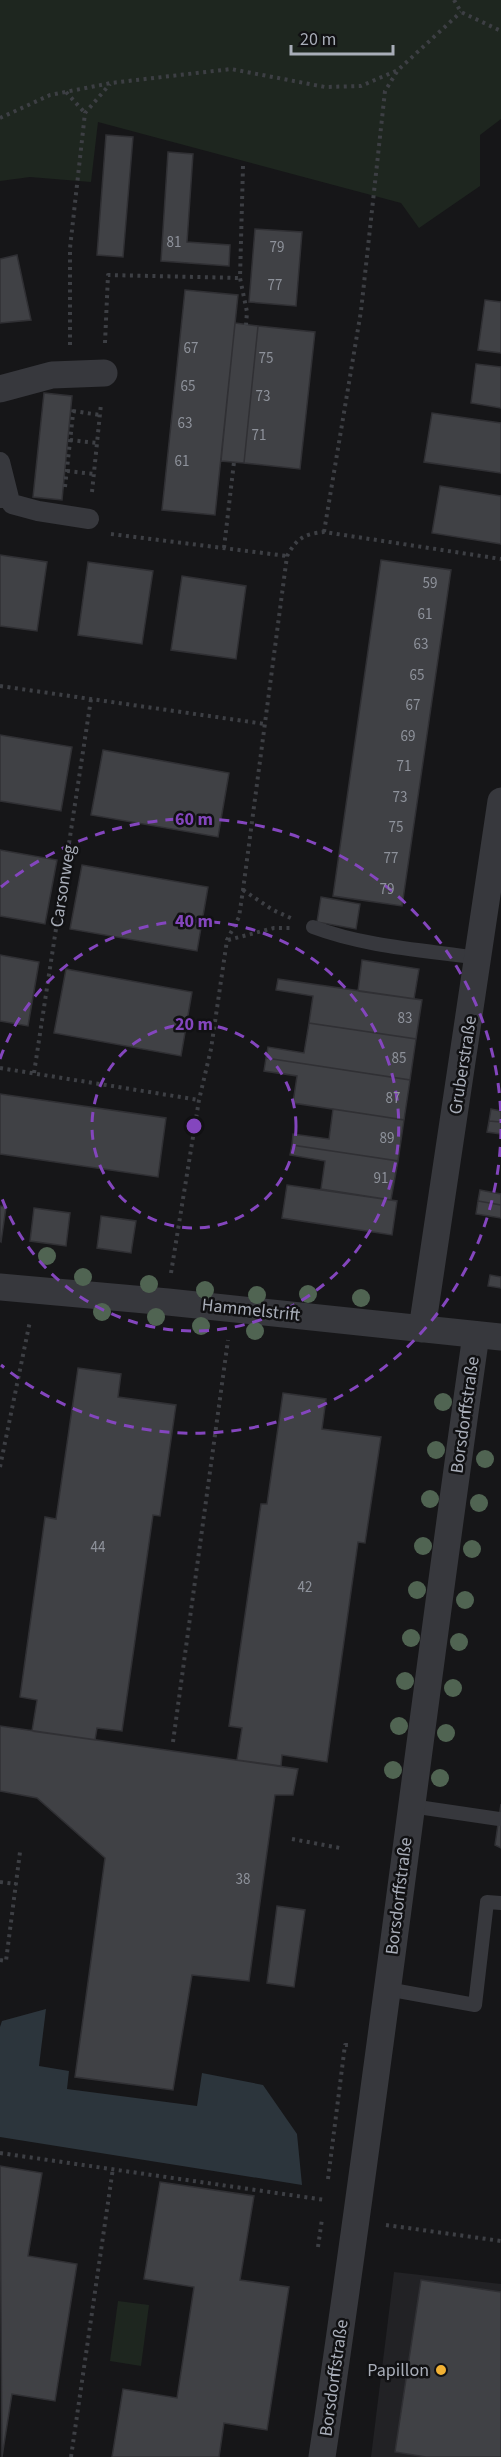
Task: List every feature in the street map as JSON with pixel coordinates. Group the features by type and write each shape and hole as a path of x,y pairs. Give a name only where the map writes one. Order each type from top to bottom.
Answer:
{"street":[{"path":"0,389 42,377 104,373"},
{"path":"0,462 9,498 6,501 19,507 89,519"},
{"name":"Gruberstraße","path":"422,1329 501,801"},
{"name":"Hammelstrift","path":"0,1287 168,1302 489,1336"},
{"name":"Borsdorffstraße","path":"322,2457 357,2221 411,1806 489,1336"}],"lane":[{"path":"313,927 369,942 479,958"},
{"path":"411,1806 499,1820"},
{"path":"387,1989 475,2005 487,1902 501,1903"}],"path":[{"path":"454,0 461,12 501,31"},
{"path":"324,532 361,311 385,91 398,70 461,12"},
{"path":"0,118 50,95 111,83 231,69 325,87 361,86 398,70"},
{"path":"62,515 73,411 70,248 85,113 111,83"},
{"path":"66,92 85,113"},
{"path":"243,166 240,278 247,312 246,325"},
{"path":"89,519 104,373 108,275 240,278"},
{"path":"73,411 100,415"},
{"path":"70,440 97,443"},
{"path":"224,548 234,462"},
{"path":"67,471 94,474"},
{"path":"168,1302 199,1100 211,1049 227,940 238,917 243,890 286,556 295,542 305,534 324,532 501,559"},
{"path":"110,534 286,556"},
{"path":"0,686 265,724"},
{"name":"Carsonweg","path":"34,1073 91,699"},
{"path":"243,890 273,910 313,927"},
{"path":"227,940 274,928 313,927"},
{"path":"0,1068 199,1100"},
{"path":"0,1467 31,1317"},
{"path":"173,1742 229,1336"},
{"path":"292,1839 340,1848"},
{"path":"0,1960 6,1961 20,1852"},
{"path":"0,1882 16,1884"},
{"path":"0,2153 325,2200 345,2045"},
{"path":"71,2457 113,2168"},
{"path":"357,2221 501,2241"}],"shaded area":[{"path":"0,0 501,0 501,119 480,135 480,186 419,228 401,203 98,122 91,182 30,177 0,181"},
{"path":"46,2009 39,2066 69,2071 67,2089 197,2106 202,2073 263,2085 297,2134 302,2185 0,2137 0,2027 2,2021"},
{"name":"Papillon","path":"394,2272 501,2284 501,2457 371,2457"},
{"path":"118,2301 149,2305 141,2366 110,2361"}],"building":[{"path":"106,135 133,137 123,257 97,255"},
{"path":"168,152 193,154 187,242 230,245 229,266 161,261"},
{"path":"255,229 302,232 296,306 249,302"},
{"path":"17,255 31,320 0,323 0,259"},
{"path":"185,290 238,295 215,515 162,510"},
{"path":"485,300 501,302 501,353 478,350"},
{"path":"235,323 258,326 244,463 221,461"},
{"path":"258,326 315,332 300,469 244,463"},
{"path":"476,364 501,367 501,408 471,403"},
{"path":"44,393 72,396 62,500 33,497"},
{"path":"432,413 501,423 501,473 424,462"},
{"path":"440,486 501,496 501,544 432,533"},
{"path":"0,555 47,562 37,631 0,626"},
{"path":"381,560 451,570 402,906 333,896"},
{"path":"88,562 153,571 142,644 78,635"},
{"path":"182,576 246,586 236,659 171,650"},
{"path":"0,735 72,747 61,811 0,801"},
{"path":"103,750 229,773 218,837 91,815"},
{"path":"0,850 57,860 45,924 0,916"},
{"path":"82,865 208,887 197,951 70,929"},
{"path":"321,897 360,904 356,929 317,922"},
{"path":"0,955 39,962 28,1026 0,1021"},
{"path":"362,960 419,969 414,999 358,991"},
{"path":"66,969 192,992 181,1056 54,1033"},
{"path":"278,979 422,1000 416,1039 309,1023 313,996 276,990"},
{"path":"309,1023 416,1039 410,1080 266,1058 268,1047 304,1053"},
{"path":"266,1058 410,1080 404,1120 293,1103 297,1076 264,1071"},
{"path":"0,1094 166,1118 158,1177 0,1154"},
{"path":"333,1109 404,1120 398,1161 292,1145 293,1134 329,1139"},
{"path":"491,1109 501,1111 501,1122 489,1121"},
{"path":"489,1121 501,1122 501,1134 487,1132"},
{"path":"292,1145 398,1161 391,1200 321,1189 325,1161 290,1155"},
{"path":"287,1185 397,1201 392,1235 282,1218"},
{"path":"480,1190 501,1194 501,1205 478,1201"},
{"path":"478,1201 501,1205 501,1218 476,1214"},
{"path":"0,1206 6,1207 1,1242 0,1241"},
{"path":"34,1208 70,1213 66,1246 30,1241"},
{"path":"101,1216 136,1221 131,1253 97,1248"},
{"path":"490,1275 501,1277 501,1288 488,1286"},
{"path":"78,1368 121,1374 118,1397 176,1405 160,1516 153,1515 122,1731 97,1728 95,1740 32,1731 37,1700 20,1697 45,1517 56,1519"},
{"path":"283,1393 326,1399 322,1429 381,1437 365,1543 358,1542 327,1762 282,1755 281,1766 237,1760 242,1728 229,1726 261,1504 267,1504"},
{"path":"0,1726 298,1769 293,1795 275,1795 249,1981 192,1975 173,2090 75,2077 105,1858 37,1798 0,1791"},
{"path":"501,1804 501,1848 495,1845"},
{"path":"277,1906 305,1910 294,1987 267,1983"},
{"path":"0,2166 42,2173 28,2256 77,2264 55,2401 12,2394 2,2457"},
{"path":"160,2182 254,2196 240,2280 289,2287 267,2430 224,2423 219,2457 112,2457 123,2389 177,2398 194,2287 144,2279"},
{"name":"Papillon","path":"421,2280 501,2292 501,2457 426,2457 395,2452"}],"place":[{"name":"Papillon","path":"441,2370"}]}
